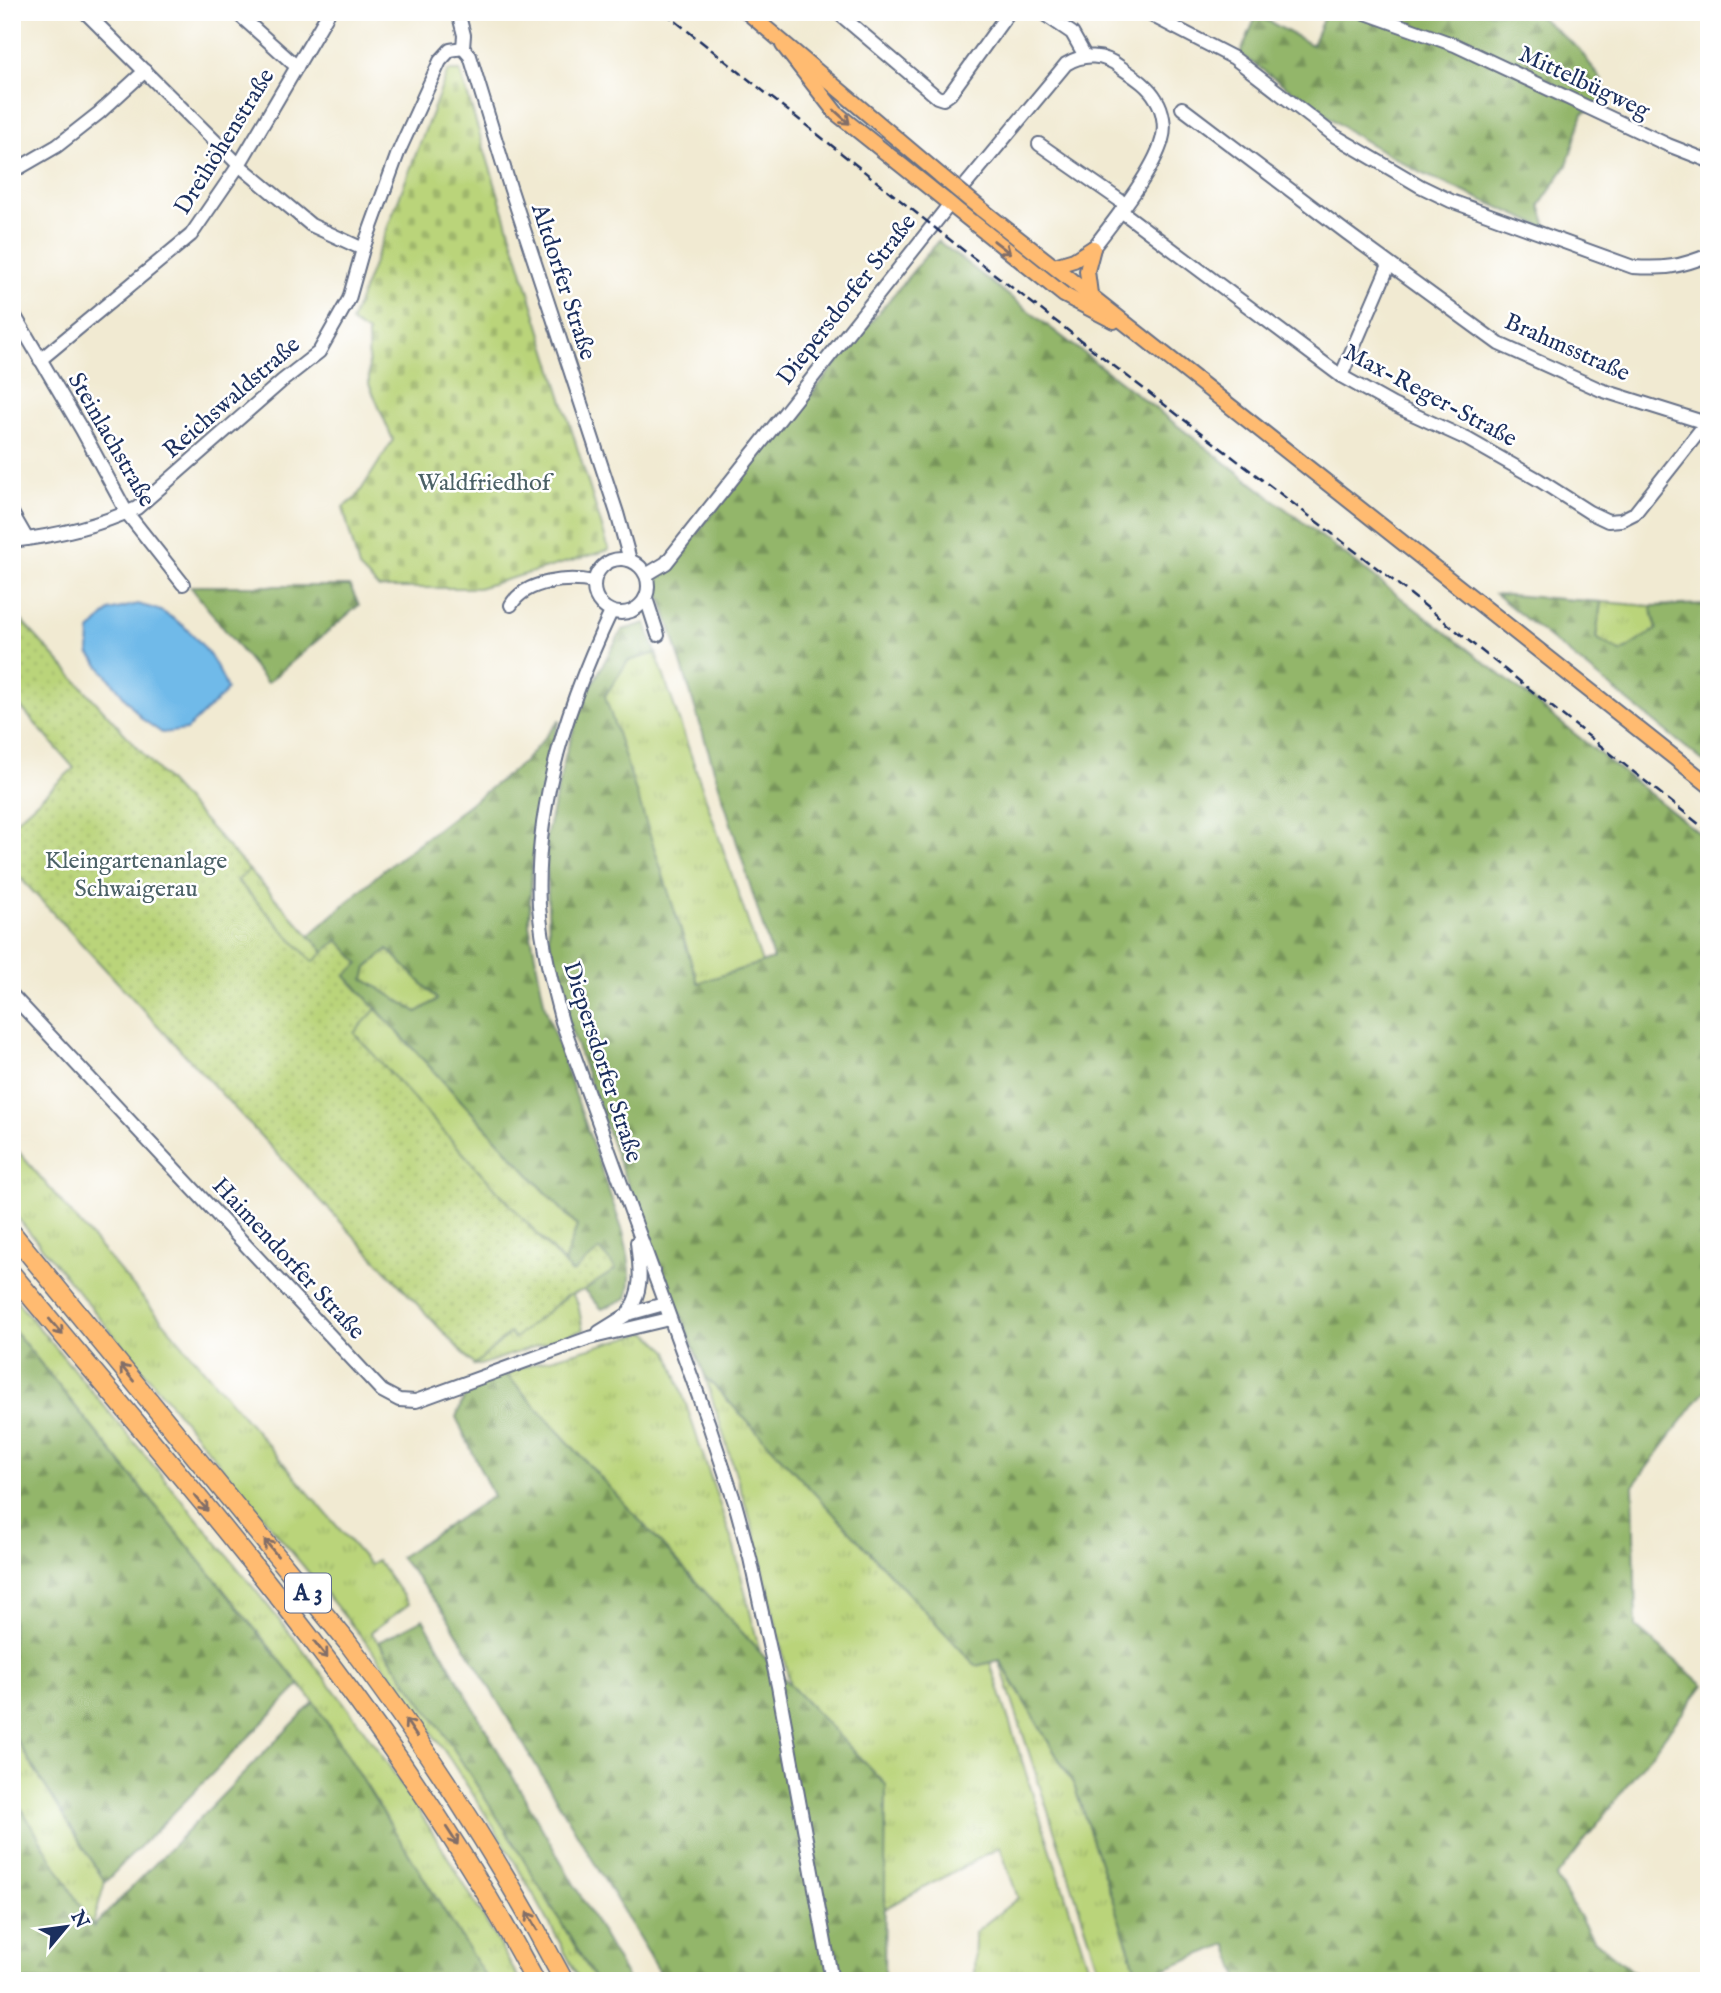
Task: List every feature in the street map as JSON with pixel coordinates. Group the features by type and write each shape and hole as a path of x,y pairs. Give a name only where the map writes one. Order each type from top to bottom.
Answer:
{"highway":[{"name":"A 3","path":"12,1233 348,1643 397,1707 482,1835 564,1981"},
{"name":"A 3","path":"12,1275 326,1657 416,1781 462,1852 535,1981"}],"main road":[{"path":"747,12 981,209 1709,785"},
{"path":"783,45 836,113 949,205 1064,295 1143,337"},
{"path":"1054,266 1074,260 1093,248"},
{"path":"1090,294 1087,271 1093,248"}],"street":[{"path":"85,12 239,165 311,225 363,249"},
{"path":"236,12 297,67"},
{"name":"Dreihöhenstraße","path":"40,360 191,235 239,165 329,12"},
{"name":"Altdorfer Straße","path":"458,12 464,35 463,48 470,56 630,560"},
{"path":"836,12 937,97 943,99 949,96 1009,12"},
{"path":"1041,12 1072,33 1085,56 1114,62 1147,87 1160,107 1162,139 1123,208 1093,248"},
{"path":"1146,12 1234,58 1335,136 1393,171 1451,201 1633,267 1664,269 1709,255"},
{"name":"Mittelbügweg","path":"1363,12 1455,46 1668,145 1709,161"},
{"name":"Reichswaldstraße","path":"12,541 52,535 137,508 319,352 349,299 363,249 398,153 440,61 450,50 463,48"},
{"name":"Diepersdorfer Straße","path":"646,575 666,563 949,205 1066,64 1085,56"},
{"path":"12,172 57,146 99,113 145,71"},
{"name":"Brahmsstraße","path":"1182,108 1389,265 1499,344 1601,390 1708,423"},
{"name":"Max-Reger-Straße","path":"1039,144 1341,376 1393,405 1467,439 1608,521 1620,520 1635,513 1708,423"},
{"path":"1341,376 1389,265"},
{"name":"Steinlachstraße","path":"12,311 127,513 183,584"},
{"path":"12,513 27,539"},
{"path":"610,561 630,560 646,575 646,598 659,635 648,624 627,613 611,612 597,600 594,582 597,573 610,561 620,530"},
{"path":"511,605 515,598 529,589 557,580 594,582"},
{"path":"627,613 641,605 646,598"},
{"name":"Diepersdorfer Straße","path":"611,612 589,659 561,742 550,786 542,835 540,906 547,967 562,1021 735,1503 778,1685 832,1981"},
{"name":"Haimendorfer Straße","path":"12,995 382,1391 399,1400 416,1401 589,1338 669,1319"},
{"path":"628,1314 638,1297 640,1279 635,1224"},
{"name":"Haimendorfer Straße","path":"589,1338 628,1314 664,1304"}],"green space":[{"path":"1326,12 1534,12 1579,49 1602,81 1609,103 1583,113 1567,165 1540,205 1548,229 1419,172 1353,134 1240,54 1257,15 1312,45"},
{"name":"Waldfriedhof","path":"448,71 460,71 609,550 478,588 379,588 359,568 343,507 356,498 393,440 369,384 368,333 351,322"},
{"path":"938,241 1501,675 1709,841 1709,1385 1633,1486 1636,1627 1704,1685 1556,1878 1593,1939 1645,1981 1240,1981 1227,1944 1139,1979 1074,1785 1000,1660 976,1666 705,1376 618,1160 565,1013 549,938 546,837 566,753 584,699 622,630 646,623 656,653 628,661 605,696 698,983 773,959 656,582"},
{"path":"190,586 350,586 359,605 267,683"},
{"path":"1495,594 1601,602 1596,638 1621,652 1657,629 1651,606 1709,604 1709,766"},
{"path":"1601,602 1651,606 1657,629 1621,652 1596,638"},
{"name":"Kleingartenanlage Schwaigerau","path":"12,610 249,870 237,881 313,962 338,940 359,963 345,976 376,1009 354,1033 572,1273 600,1250 616,1269 584,1290 566,1296 515,1338 510,1333 474,1365 12,869 12,824 74,768 12,697"},
{"path":"656,653 762,963 698,983 604,696 628,661"},
{"path":"560,720 551,747 538,810 529,924 545,1007 623,1232 628,1257 630,1282 627,1298 602,1309 584,1290 615,1269 573,1273 564,1263 577,1226 345,975 359,963 338,940 325,952 309,936 380,873 524,762","holes":["388,949 437,999 417,1012 364,979 367,968"]},
{"path":"249,870 325,952 313,963 237,880"},
{"path":"388,949 438,999 417,1012 364,979 367,968"},
{"path":"376,1009 577,1226 564,1263 353,1033"},
{"path":"12,1144 370,1565 377,1560 409,1604 371,1632 443,1732 596,1981 580,1981 533,1894 482,1809 369,1646 12,1211"},
{"path":"571,1293 578,1304 583,1330 474,1365 510,1333 514,1338"},
{"path":"12,1295 222,1548 344,1703 414,1804 520,1981 488,1981 314,1702 12,1328"},
{"path":"12,1328 300,1685 105,1882 12,1733"},
{"path":"647,1332 668,1351 734,1547 760,1652 504,1372"},
{"path":"504,1372 790,1685 886,1785 884,1981 665,1981 445,1613 400,1557 493,1496 456,1417 469,1385"},
{"path":"705,1376 976,1666 990,1662 1093,1981 974,1981 975,1932 1018,1898 1000,1847 884,1909 886,1785 790,1685 754,1532"},
{"path":"423,1619 629,1981 596,1981 443,1732 379,1642"},
{"path":"999,1660 1074,1785 1139,1979 1103,1981"},
{"path":"314,1702 488,1981 12,1981 12,1793 93,1927"},
{"path":"12,1733 105,1882 92,1928 12,1793"}],"water":[{"path":"138,604 161,611 185,627 210,656 227,689 186,730 162,733 142,719 89,653 90,631 109,611"}],"railway":[{"path":"664,12 954,243 1390,578 1709,832"}]}
